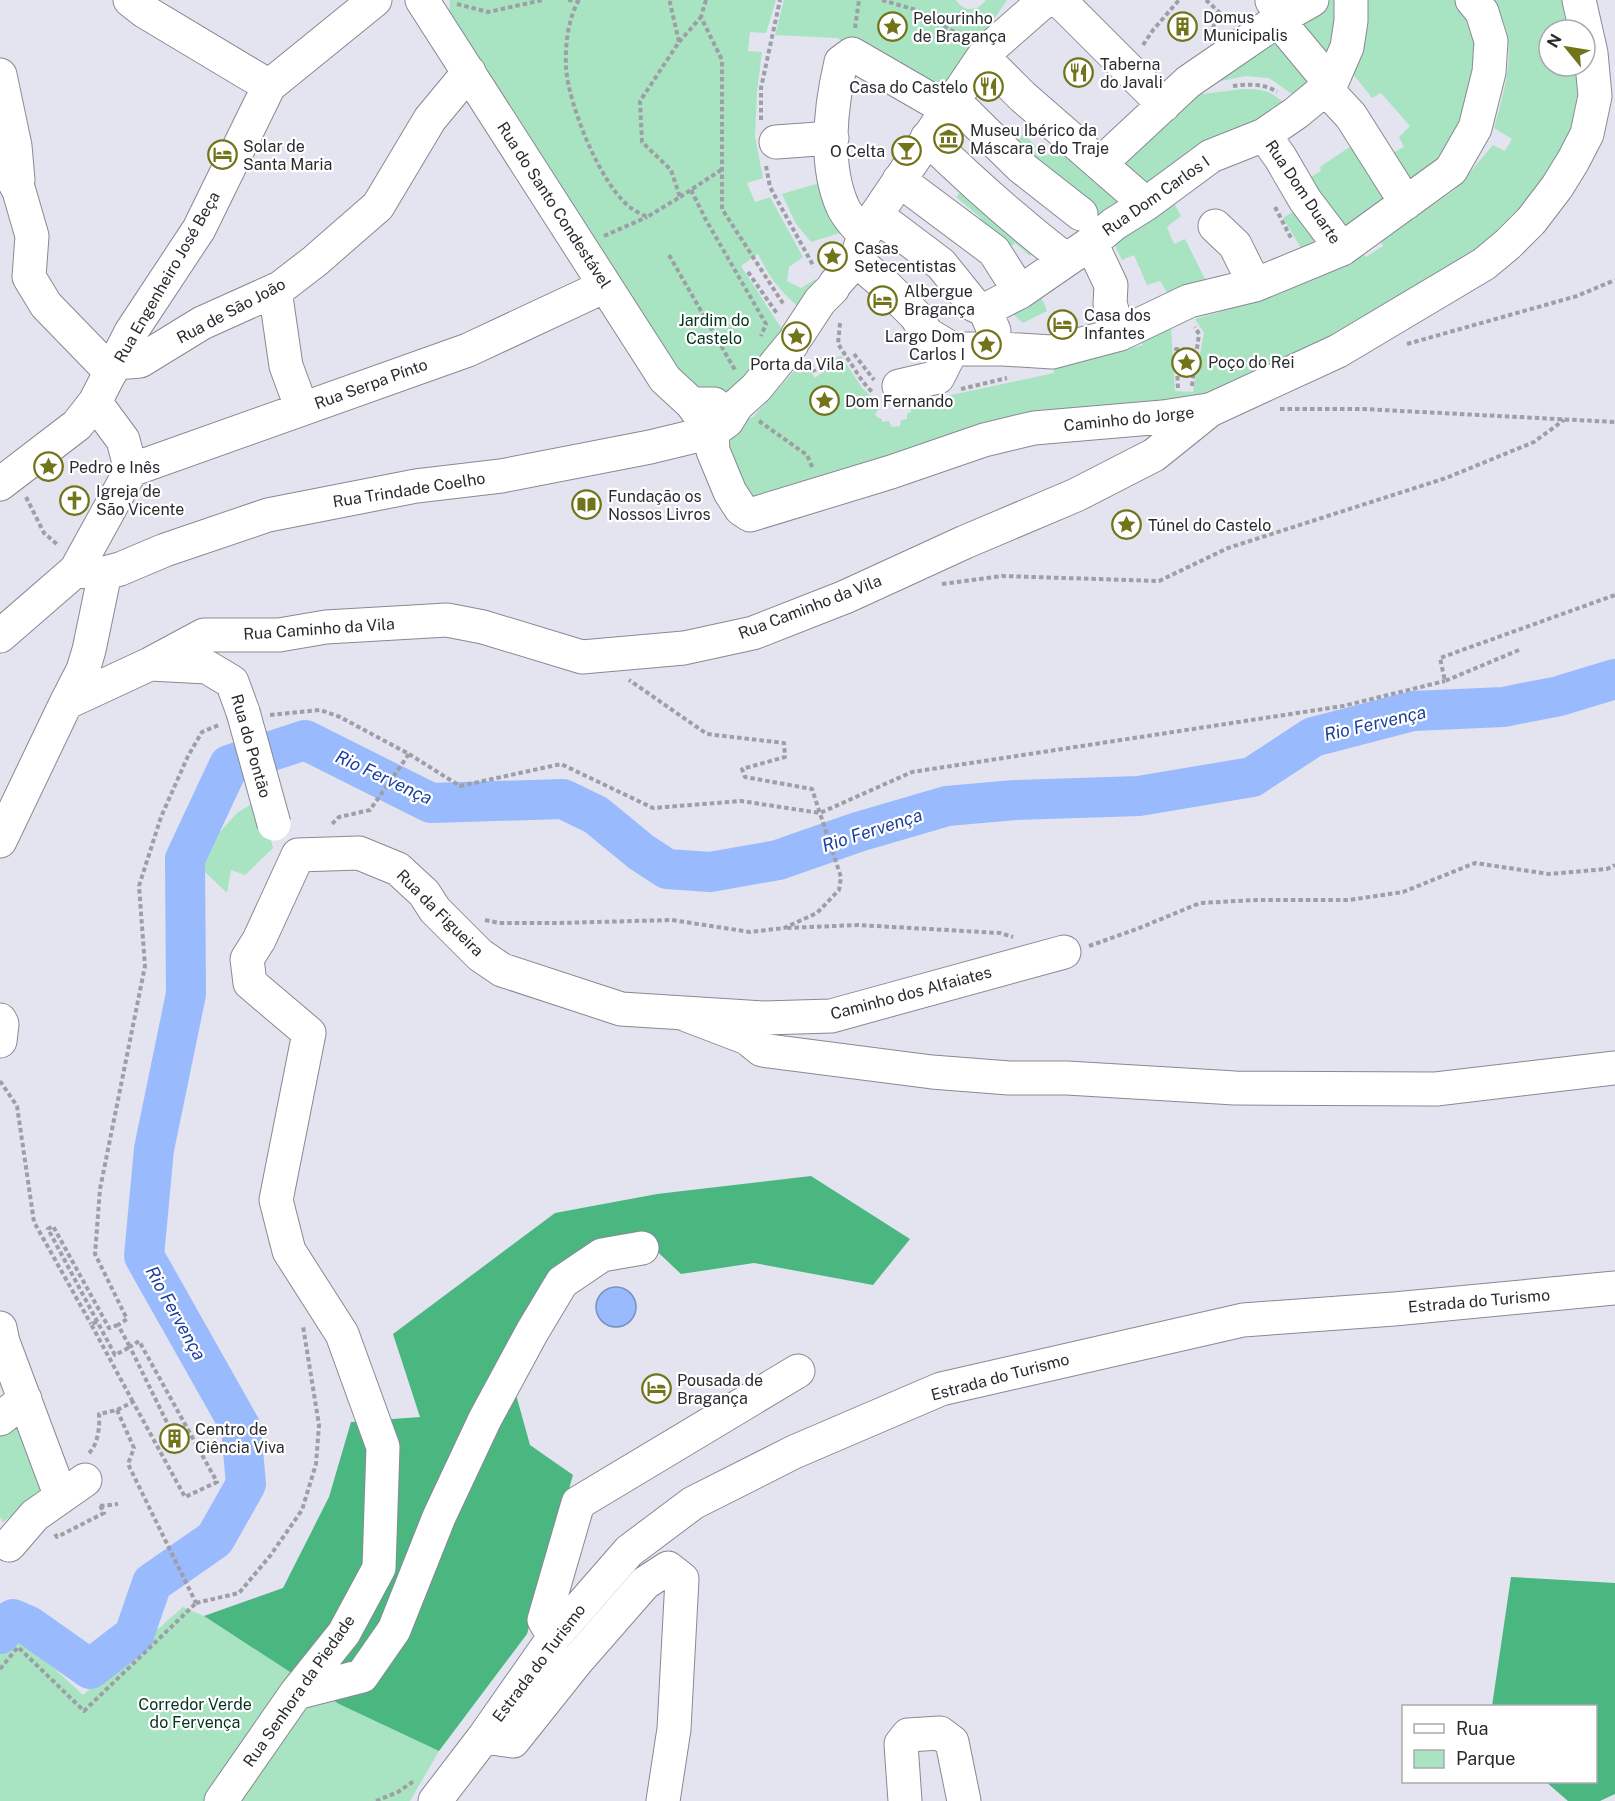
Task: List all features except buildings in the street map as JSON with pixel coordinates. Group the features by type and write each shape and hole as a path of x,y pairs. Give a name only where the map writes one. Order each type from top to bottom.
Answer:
{"street":[{"path":"130,0 144,11 269,86 375,0"},
{"name":"Rua do Santo Condestável","path":"423,0 665,379 692,404 712,432"},
{"path":"712,432 727,421 747,412 756,388 804,327 950,104 980,49 1045,0"},
{"path":"1059,0 1164,105"},
{"name":"Rua Dom Carlos I","path":"995,302 1087,235 1114,224 1146,204 1211,156 1264,135 1296,113 1328,86 1347,47 1351,0"},
{"path":"847,259 884,284 940,342 1052,352 1120,334 1189,300 1255,285 1342,249 1451,170 1475,128 1489,72 1491,41 1482,12 1472,0"},
{"path":"1210,410 1338,351 1484,264 1509,244 1531,221 1573,161 1587,134 1595,96 1591,53 1579,0"},
{"path":"1100,164 1188,82 1289,5"},
{"path":"1289,5 1287,31 1351,116 1406,203"},
{"path":"980,49 1023,97 1146,204"},
{"path":"847,259 843,207 835,184 832,138 834,93 841,62 852,54 950,104 1021,167 1087,235 1111,285 1110,304 1120,334"},
{"name":"Rua de São João","path":"113,367 140,362 202,323 275,290 315,261 378,206 430,119 469,72"},
{"path":"0,75 15,146 19,191 32,236 28,277 46,305 113,367"},
{"name":"Rua Engenheiro José Beça","path":"7,478 77,425 95,402 153,295 199,229 269,86"},
{"name":"Rua Dom Duarte","path":"1264,135 1305,200 1342,249"},
{"path":"767,140 832,138"},
{"path":"927,138 968,179 1017,221 1087,235"},
{"path":"0,155 19,191"},
{"path":"899,180 994,251 995,302 1002,349"},
{"path":"1215,226 1235,245 1255,285"},
{"path":"847,259 941,264 995,302"},
{"name":"Rua Serpa Pínto","path":"131,470 468,350 605,286"},
{"path":"275,290 286,366 302,409"},
{"path":"887,391 938,377 940,342"},
{"path":"0,842 83,670 89,650 87,568 131,470 123,440 95,402"},
{"path":"692,404 747,412"},
{"name":"Caminho do Jorge","path":"712,432 713,451 730,492 741,509 750,515 891,472 984,440 1034,428 1163,417 1210,410"},
{"name":"Rua Caminho da Vila","path":"66,703 150,664 204,635 279,635 326,627 447,620 483,627 582,657 684,648 753,633 845,597 1085,490 1154,455 1210,410"},
{"name":"Rua Trindade Coelho","path":"87,568 120,569 165,550 268,515 416,486 512,474 650,447 712,432"},
{"path":"0,636 87,568"},
{"name":"Rua do Pontão","path":"150,664 207,667 232,682 245,716 274,824 298,855"},
{"name":"Rua da Figueira","path":"298,855 358,853 398,869 424,893 435,910 480,955 502,970 621,1009 684,1014"},
{"name":"Rua Senhora da Piedade","path":"221,1801 296,1693 344,1633 380,1568 383,1447 342,1334 289,1251 276,1200 309,1034 250,983 247,959 259,940 298,855"},
{"name":"Caminho dos Alfaiates","path":"684,1014 764,1018 831,1016 1064,952"},
{"path":"684,1014 747,1038 762,1050 932,1072 1009,1078 1067,1078 1235,1088 1436,1089 1615,1068"},
{"path":"296,1693 362,1677 394,1630 439,1517 485,1419 562,1282 602,1255 642,1248"},
{"name":"Estrada do Turismo","path":"429,1788 484,1737 554,1637 629,1551 693,1503 794,1452 941,1389 1243,1320 1394,1309 1615,1288"},
{"path":"1,1336 26,1399 83,1485 35,1515 9,1545"},
{"path":"554,1637 544,1620 578,1503 798,1371"},
{"path":"0,1419 26,1399"},
{"path":"484,1737 513,1741 576,1662 645,1583 668,1568 682,1579 682,1612 674,1729 663,1801"},
{"path":"905,1801 901,1744 908,1734 940,1733 952,1742 964,1801"}],"path":[{"path":"458,5 488,12 543,0"},
{"path":"568,0 578,1 568,33 566,69 578,120 607,181 630,208 647,216"},
{"path":"671,0 679,42"},
{"path":"680,197 671,170 642,142 640,101 679,42 701,17 706,0"},
{"path":"780,0 762,88 770,187 847,259"},
{"path":"854,35 859,0"},
{"path":"882,0 916,10 980,49"},
{"path":"1143,45 1179,0"},
{"path":"1206,0 1219,12 1212,30"},
{"path":"701,17 722,60 722,209 784,305 804,327"},
{"path":"1188,82 1206,89 1249,84 1272,89 1289,100 1296,113"},
{"path":"599,238 647,216 721,170"},
{"path":"691,190 766,324 758,345"},
{"path":"669,255 737,373 745,364"},
{"path":"748,272 777,316 780,314 838,344 862,382 887,391"},
{"path":"1404,344 1577,296 1615,280"},
{"path":"1191,321 1199,334 1197,351 1191,389 1178,388 1176,350 1197,351"},
{"path":"1269,409 1363,409 1615,422"},
{"path":"747,412 807,456 816,475"},
{"path":"935,585 1002,576 1159,581 1228,548 1446,478 1534,442 1564,420"},
{"path":"7,478 44,533 87,568"},
{"path":"1445,681 1440,658 1615,595"},
{"path":"0,1081 17,1106 34,1222 185,1497 217,1482 139,1341 115,1355 48,1229 53,1226 109,1328 127,1319 95,1254 100,1189 145,966 139,886 161,817 188,756 202,732 245,716 320,710 340,717 409,754 460,786 561,764 653,808 741,801 820,814 912,772 1343,706 1445,681 1519,650"},
{"path":"595,656 707,734 784,743 785,757 742,769 745,777 812,789 841,877 838,890 817,913 784,928"},
{"path":"370,810 409,754"},
{"path":"1064,952 1096,945 1200,903 1256,900 1350,900 1392,894 1403,892 1475,863 1550,874 1607,869 1615,865"},
{"path":"478,919 499,923 672,920 750,932 858,925 936,928 1000,933 1022,940"},
{"path":"0,1669 18,1647 84,1711 196,1603 239,1593 270,1556 302,1510 316,1464 319,1425 302,1320 317,1296"},
{"path":"91,1324 97,1322"},
{"path":"118,1325 177,1443"},
{"path":"118,1504 83,1485 100,1424 99,1414 117,1410 133,1402"},
{"path":"117,1410 134,1448 128,1464 196,1603"},
{"path":"376,1801 398,1792 429,1788"}],"green space":[{"name":"Jardim do Castelo","path":"450,0 776,0 766,33 750,32 748,51 762,52 755,136 763,178 747,183 755,202 770,197 803,257 789,267 787,281 801,288 816,279 821,287 805,312 778,286 758,254 741,266 789,340 729,392 707,391 685,383 449,15"},
{"path":"784,0 956,0 963,7 971,9 983,4 986,0 1007,0 941,98 837,38 775,35"},
{"path":"1319,0 1347,0 1331,71 1293,17"},
{"path":"1356,0 1462,0 1482,36 1457,144 1409,195 1385,157 1404,147 1399,137 1410,126 1381,93 1372,98 1350,70"},
{"path":"1491,0 1573,0 1577,18 1537,18 1537,78 1586,78 1588,105 1528,215 1335,344 1219,396 754,508 735,493 726,431 753,417 803,361 815,378 827,369 828,361 841,356 862,388 880,404 875,414 882,419 882,422 889,421 892,427 900,426 901,420 907,419 907,414 911,412 911,406 906,405 905,401 927,397 928,400 1054,373 1054,369 1143,345 1141,342 1171,328 1175,391 1193,392 1204,333 1195,319 1264,299 1362,253 1366,257 1383,246 1380,240 1455,190 1493,145 1505,151 1512,139 1494,128 1503,96 1508,62 1506,30"},
{"path":"1279,32 1316,86 1299,99 1269,78 1246,76 1211,83"},
{"path":"1243,89 1266,91 1285,104 1145,194 1110,165 1194,95"},
{"path":"1023,134 1047,156 1063,139 1133,203 1102,225 1016,143"},
{"path":"1360,140 1399,203 1341,239 1300,183 1321,171 1320,167"},
{"path":"827,164 840,233 811,242 796,224 782,194 819,183"},
{"path":"968,183 1043,245 1030,256 1015,243 1003,254 972,231 981,218 956,197"},
{"path":"1173,201 1181,216 1167,227 1174,244 1185,239 1205,279 1171,299 1160,281 1147,285 1134,255 1122,260 1111,237"},
{"path":"1300,207 1332,243 1306,256 1283,218"},
{"path":"1036,284 1047,311 1023,323 1005,307"},
{"path":"261,798 273,848 245,875 231,870 227,893 202,869 210,843 237,813"},
{"path":"811,1176 910,1239 873,1285 754,1263 681,1274 644,1239 586,1254 510,1373 530,1445 573,1475 527,1634 439,1751 339,1704 204,1616 283,1588 329,1497 351,1422 420,1417 393,1334 555,1213 657,1194"},
{"path":"15,1420 46,1492 3,1522 0,1517 0,1431"},
{"path":"1511,1577 1615,1583 1615,1794 1600,1801 1568,1801 1547,1783 1597,1783 1597,1705 1492,1705"},
{"name":"Corredor Verde do Fervença","path":"183,1607 204,1616 339,1704 439,1751 410,1801 0,1801 0,1655 18,1635 83,1695"}],"water":[{"path":"616,1287 630,1293 636,1307 630,1321 616,1327 602,1321 596,1307 602,1293"},
{"path":"19,1607 91,1659 124,1631 138,1645 92,1685 26,1634 9,1632 8,1638 0,1635 0,1625"}],"waterway":[{"name":"Rio Fervença","path":"0,1634 13,1619 29,1626 90,1669 134,1635 152,1583 215,1539 246,1484 241,1428 144,1256 154,1149 186,994 185,859 229,765 305,740 431,803 563,799 596,815 641,852 667,869 710,872 778,860 858,832 947,806 1015,800 1139,796 1252,777 1313,737 1413,711 1503,707 1559,696 1615,679"}],"place":[{"name":"Domus Municipalis","path":"1182,26"},
{"name":"Pelourinho de Bragança","path":"892,27"},
{"name":"Taberna do Javali","path":"1079,73"},
{"name":"Casa do Castelo","path":"989,87"},
{"name":"Museu Ibérico da Máscara e do Traje","path":"949,139"},
{"name":"O Celta","path":"906,151"},
{"name":"Solar de Santa Maria","path":"222,155"},
{"name":"Casas Setecentistas","path":"833,257"},
{"name":"Albergue Bragança","path":"883,300"},
{"name":"Casa dos Infantes","path":"1063,324"},
{"name":"Porta da Vila","path":"797,336"},
{"name":"Largo Dom Carlos I","path":"986,345"},
{"name":"Poço do Rei","path":"1187,362"},
{"name":"Dom Fernando","path":"824,401"},
{"name":"Pedro e Inês","path":"48,467"},
{"name":"Igreja de São Vicente","path":"75,500"},
{"name":"Fundação os Nossos Livros","path":"587,505"},
{"name":"Túnel do Castelo","path":"1127,525"},
{"name":"Pousada de Bragança","path":"656,1389"},
{"name":"Centro de Ciência Viva","path":"174,1438"}]}
